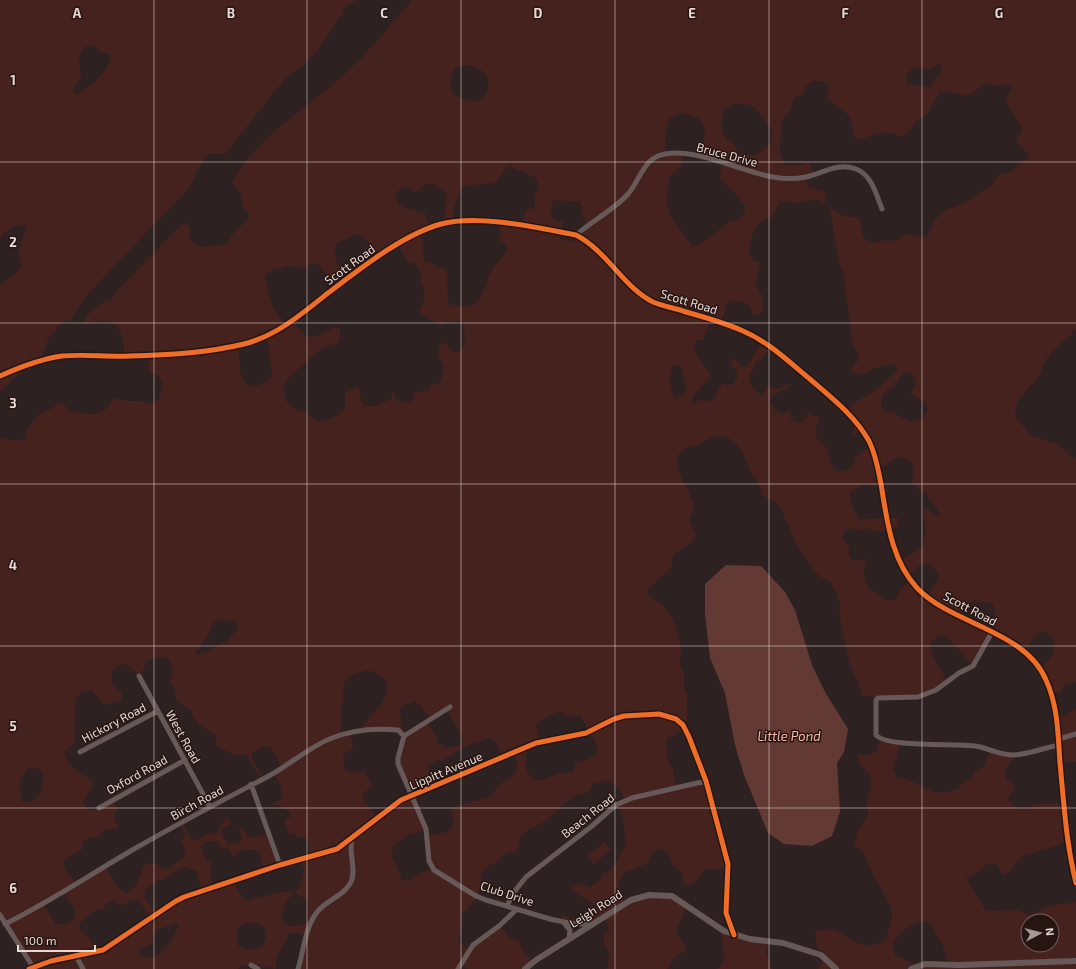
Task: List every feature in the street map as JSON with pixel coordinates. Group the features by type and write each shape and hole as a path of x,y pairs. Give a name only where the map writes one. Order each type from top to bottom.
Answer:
{"street":[{"name":"Bruce Drive","path":"576,235 627,196 652,159 666,154 695,156 759,174 784,178 807,177 833,167 853,168 867,177 882,209"},
{"name":"Scott Road","path":"0,376 31,363 61,356 129,356 187,353 230,346 258,339 283,328 377,257 418,234 442,224 471,220 490,221 576,235 587,241 599,251 642,295 654,302 725,324 759,339 776,350 842,407 866,435 872,446 878,465 893,543 907,575 918,589 944,609 992,632 1023,652 1042,672 1055,707 1059,742 1064,824 1076,883"},
{"path":"992,632 973,666 959,673 936,690 918,696 878,698 876,708 876,735 882,739 917,744 974,746 1000,754 1023,754 1059,742 1076,734"},
{"name":"West Road","path":"139,676 210,807"},
{"path":"404,736 450,707"},
{"name":"Hickory Road","path":"80,752 158,711"},
{"name":"Lippitt Avenue","path":"31,968 104,950 176,901 280,865 330,852 352,840 396,803 536,742 586,733 614,719 624,716 648,714 667,716 676,719 683,725 689,737 706,781 728,864 726,913 734,935"},
{"name":"Birch Road","path":"5,924 48,902 66,889 134,848 290,764 325,741 346,733 396,730 401,731 404,736"},
{"name":"Club Drive","path":"404,736 398,758 398,764 426,829 430,861 434,870 476,896 559,921 592,925"},
{"name":"Oxford Road","path":"99,808 185,760"},
{"name":"Beach Road","path":"507,906 514,892 526,877 592,826 616,805 632,798 706,781"},
{"path":"251,784 280,865"},
{"path":"298,969 313,918 323,906 350,884 353,874 350,851 352,840"},
{"name":"Leigh Road","path":"527,968 569,939 631,900 642,896 661,894 676,898 716,927 734,935 783,943 821,955 836,969"},
{"path":"458,969 473,945 499,926 517,909"},
{"path":"0,915 31,968"},
{"path":"559,921 568,926 571,934 569,939"},
{"path":"76,956 83,969"},
{"path":"911,969 925,964 959,965 1076,961"},
{"path":"251,965 258,969"}],"shaded area":[{"path":"0,0 359,0 351,3 345,8 342,13 343,15 340,17 320,47 305,64 286,77 225,154 209,154 200,166 189,188 86,296 72,318 60,324 49,338 39,362 27,366 0,392 0,285 15,275 21,267 19,250 27,226 19,225 12,227 0,238","holes":["88,45 111,56 110,62 107,68 94,83 78,94 73,93 74,87 81,79 79,64 81,52"]},
{"path":"412,0 1076,0 1076,329 1049,355 1036,380 1019,399 1015,416 1030,435 1058,444 1073,458 1076,458 1076,682 1064,685 1061,692 1049,694 1038,668 1049,659 1054,650 1054,641 1046,633 1037,633 1023,653 991,633 972,664 947,637 939,635 930,644 930,648 946,679 939,686 931,691 904,698 875,699 870,696 862,696 859,683 851,668 842,630 839,610 840,605 837,594 831,583 818,575 799,549 778,503 763,496 758,482 752,475 740,449 736,444 731,439 725,437 713,437 683,450 677,457 677,465 695,506 689,519 696,535 689,545 677,552 674,556 672,568 646,593 663,605 676,626 682,650 679,661 684,673 684,690 687,693 687,721 682,730 676,735 667,739 666,750 668,759 673,768 677,785 704,782 707,786 729,868 705,870 695,882 685,886 682,873 672,864 668,853 663,850 656,849 651,854 647,864 623,873 617,890 624,901 662,895 687,906 676,931 687,951 678,954 667,969 607,969 609,956 604,945 604,933 610,929 604,917 587,923 578,923 561,919 563,915 573,919 591,916 595,906 570,888 581,883 589,888 601,879 601,875 612,869 626,846 623,820 618,805 625,800 619,788 607,780 593,784 588,793 580,794 573,798 545,821 528,829 520,836 519,844 514,854 509,852 503,854 496,863 491,864 483,872 477,898 462,914 462,930 458,941 468,949 500,926 510,938 519,942 524,952 532,961 524,969 469,969 461,965 457,969 298,969 307,935 294,933 288,935 278,955 276,969 247,965 238,969 27,969 31,967 2,919 0,920 0,437 12,440 25,439 27,429 42,413 53,408 57,402 64,404 69,411 95,414 105,410 112,398 124,401 141,401 151,404 160,397 163,383 158,375 149,372 148,356 125,357 124,345 119,328 110,322 105,321 93,322 83,326 87,317 98,306 111,300 116,292 176,230 186,222 191,230 189,239 199,247 222,245 227,243 236,230 248,220 249,215 243,208 240,193 232,182 241,167 279,127 323,93 347,72 376,42","holes":["937,64 941,66 941,73 933,81 930,88 919,85 909,85 906,82 907,75 913,67 931,70","470,65 483,72 488,80 488,89 486,94 480,100 471,102 455,95 450,87 456,67","813,81 823,81 829,84 827,99 849,116 853,134 857,139 879,133 892,134 901,137 909,132 917,120 928,114 940,91 968,95 985,83 999,86 1007,84 1012,86 1012,89 1006,98 1006,103 1022,127 1016,140 1017,143 1029,154 1027,159 1021,161 1013,171 999,175 991,186 964,203 944,211 934,221 929,234 924,238 908,234 895,241 886,240 874,243 866,240 862,233 859,218 844,216 828,206 831,214 838,255 843,271 853,346 857,350 858,361 850,371 857,375 866,373 874,368 895,364 898,367 896,372 869,395 858,400 848,409 846,408 855,422 852,436 861,431 870,447 856,456 854,465 843,471 835,470 830,461 828,450 817,439 815,429 820,418 808,413 804,421 797,423 791,418 790,411 778,413 770,403 771,396 790,387 787,383 781,389 767,386 766,391 761,395 752,386 749,374 754,369 755,363 762,359 769,349 761,343 746,367 742,367 735,359 731,360 731,365 736,370 738,377 733,384 727,386 722,383 715,397 711,401 701,400 694,403 691,402 698,390 711,375 694,349 694,344 697,340 703,340 710,322 720,325 725,306 732,300 748,304 752,312 752,316 763,312 762,295 755,284 761,263 754,261 750,256 752,237 756,227 760,222 772,217 781,201 801,203 816,199 825,204 826,195 824,191 807,187 806,176 814,173 809,162 797,166 785,165 780,153 781,126 783,118 790,111 794,98 804,94 805,87","734,104 745,104 755,107 773,131 770,145 754,156 739,153 733,142 727,140 725,136 722,129 724,110","683,113 700,119 705,130 705,134 697,157 722,164 720,177 745,205 745,212 740,219 728,223 702,243 693,247 676,224 667,206 670,176 682,166 683,156 666,155 665,138 669,119 677,114","508,166 535,177 538,184 537,192 533,194 535,201 534,208 526,210 520,228 501,225 499,240 505,243 507,250 492,270 479,299 475,304 469,306 449,304 446,269 437,268 435,264 426,262 423,258 424,244 417,233 429,226 425,213 419,213 414,208 409,210 397,203 396,193 402,187 408,188 416,193 424,185 430,183 445,191 445,222 453,219 453,210 462,187 496,182","555,200 579,202 582,206 582,216 589,226 574,242 560,239 563,222 555,220 550,213 552,203","356,234 361,235 368,243 368,249 375,259 398,245 408,262 415,263 421,274 420,282 425,293 419,313 440,325 459,320 464,324 465,342 459,352 454,352 444,342 439,346 439,357 444,366 441,382 436,385 431,384 429,389 425,391 415,391 414,399 410,402 397,401 393,391 391,399 375,406 365,406 362,402 358,386 345,393 345,409 335,417 328,420 316,421 306,412 299,412 286,401 284,393 285,382 324,346 337,344 340,336 340,328 334,327 323,334 308,337 299,330 293,320 286,323 281,320 274,309 267,288 265,276 272,270 278,268 294,266 304,269 312,264 318,264 336,287 348,278 339,267 334,254 336,244","267,335 272,372 269,380 257,386 248,385 241,377 238,343","674,365 680,365 687,391 682,396 675,399 671,391 670,382","907,372 916,380 916,386 910,393 926,404 928,409 924,418 911,422 899,416 894,411 884,411 881,403 885,393 896,385 902,374","897,457 908,460 911,462 914,469 912,484 922,493 926,494 940,515 937,516 925,508 923,514 926,530 922,547 899,561 908,576 917,567 928,564 934,568 937,572 938,579 927,596 910,582 899,591 896,599 886,599 870,590 868,587 864,575 866,559 854,561 850,556 849,546 843,540 843,535 846,530 852,528 858,531 867,528 878,532 897,527 899,518 859,519 850,501 850,492 866,484 870,486 881,485 878,468 886,465","975,600 992,604 995,611 993,621 988,631 962,616 967,605","220,620 235,621 238,624 238,628 227,642 196,655 195,653 207,637 214,622","162,657 170,660 173,672 170,681 175,691 176,700 191,711 194,718 200,725 217,736 215,745 235,755 244,754 248,757 260,777 262,776 251,757 253,752 264,746 271,747 281,766 273,771 280,785 282,796 281,800 269,806 279,805 291,813 291,818 286,818 285,824 289,835 293,833 297,837 306,838 311,856 301,859 304,870 299,888 294,892 282,892 248,900 241,895 235,881 213,886 210,870 212,862 206,861 201,848 203,844 208,841 218,841 222,849 227,847 233,856 242,850 257,850 260,854 263,870 277,865 266,834 251,838 247,836 243,827 239,829 242,837 240,842 235,844 227,844 222,833 223,828 231,825 228,817 226,816 218,832 212,834 209,833 196,841 191,839 181,820 179,823 185,832 185,836 181,840 186,853 184,858 168,869 161,868 157,864 153,863 144,866 135,887 126,893 118,887 104,865 75,882 65,869 64,859 82,850 82,843 86,840 99,837 105,831 110,829 118,829 119,826 114,818 118,809 113,802 98,809 89,810 82,802 93,787 92,780 75,769 65,757 64,753 76,741 74,730 76,697 83,691 92,690 104,705 122,701 122,694 112,684 112,671 120,664 127,665 139,675 147,661","367,670 375,672 387,682 385,697 382,703 362,728 397,731 403,734 400,711 401,707 415,701 430,719 447,710 463,739 462,745 447,748 438,744 434,732 427,722 402,737 395,759 397,771 410,796 377,817 364,802 363,794 372,785 365,775 364,770 348,772 344,767 343,756 348,751 353,750 351,733 340,733 344,683 352,675","557,712 564,713 567,717 580,715 596,743 597,754 581,762 575,762 574,771 570,773 559,773 543,780 533,779 529,775 525,763 530,745 539,741 536,723","489,738 494,739 502,755 512,752 518,763 515,774 497,786 492,796 450,810 453,817 453,828 444,833 429,835 431,870 421,873 408,881 402,880 392,855 393,847 407,835 427,830 411,796 434,787 428,772 429,765 439,760 442,761 466,746","28,768 40,769 43,772 41,792 36,799 26,803 21,801 20,780","185,867 197,871 201,890 157,912 145,899 144,891 157,881 163,880","62,891 72,904 75,911 75,919 61,925 56,924 44,905","294,892 308,901 308,920 301,926 288,926 282,921 282,912","115,900 121,906 132,900 138,900 150,916 102,949 94,950 91,940 80,929 80,923 96,910 104,910 105,904","245,923 258,923 265,928 266,938 262,947 246,950 238,946 237,929","174,924 179,924 176,933 158,955 150,958 138,956 141,949 151,945 156,930"]},
{"path":"1073,710 1076,710 1076,762 1060,762 1055,716 1066,715"},
{"path":"880,739 900,743 893,771 897,777 909,780 937,793 956,790 963,782 972,779 975,772 983,767 990,752 1014,757 1007,766 1005,773 1007,779 1015,786 1015,789 1008,798 1013,806 1027,809 1034,804 1062,803 1066,839 1063,842 1022,857 1010,872 1006,874 1002,875 997,864 987,864 981,870 966,878 986,911 1017,910 1024,913 1020,913 1020,953 1060,953 1060,913 1034,913 1053,905 1076,902 1076,969 818,969 826,957 817,947 815,934 818,930 835,930 860,944 878,944 886,940 892,916 891,906 872,873 864,853 854,845 858,831 868,815 867,800 872,783 870,775 861,765 856,755 869,755 877,751","holes":["924,921 932,924 935,934 942,943 948,964 917,965 895,955 892,944 898,935 905,929 918,922"]},
{"path":"604,842 611,850 594,864 587,856"},
{"path":"721,930 768,942 766,952 772,969 718,969 724,960"}],"water":[{"name":"Little Pond","path":"726,565 761,566 785,592 795,610 812,665 825,692 848,729 844,752 837,763 840,812 832,836 812,846 784,844 768,833 744,775 735,745 725,693 710,658 705,613 705,584"}],"cycle path":[{"path":"0,376 30,364 62,356 130,356 187,353 216,350 256,340 278,330 397,244 426,229 441,224 456,221 490,221 576,235 597,250 633,288 653,302 728,325 762,341 827,394 857,423 869,441 878,467 888,525 896,552 908,577 917,588 932,601 987,629 1022,650 1036,663 1046,680 1053,700 1057,721 1066,823 1076,883"},
{"path":"29,969 51,961 103,950 184,897 280,865 337,849 401,800 536,743 586,733 614,719 624,716 659,714 676,719 683,725 706,781 728,864 726,913 734,935"}]}
